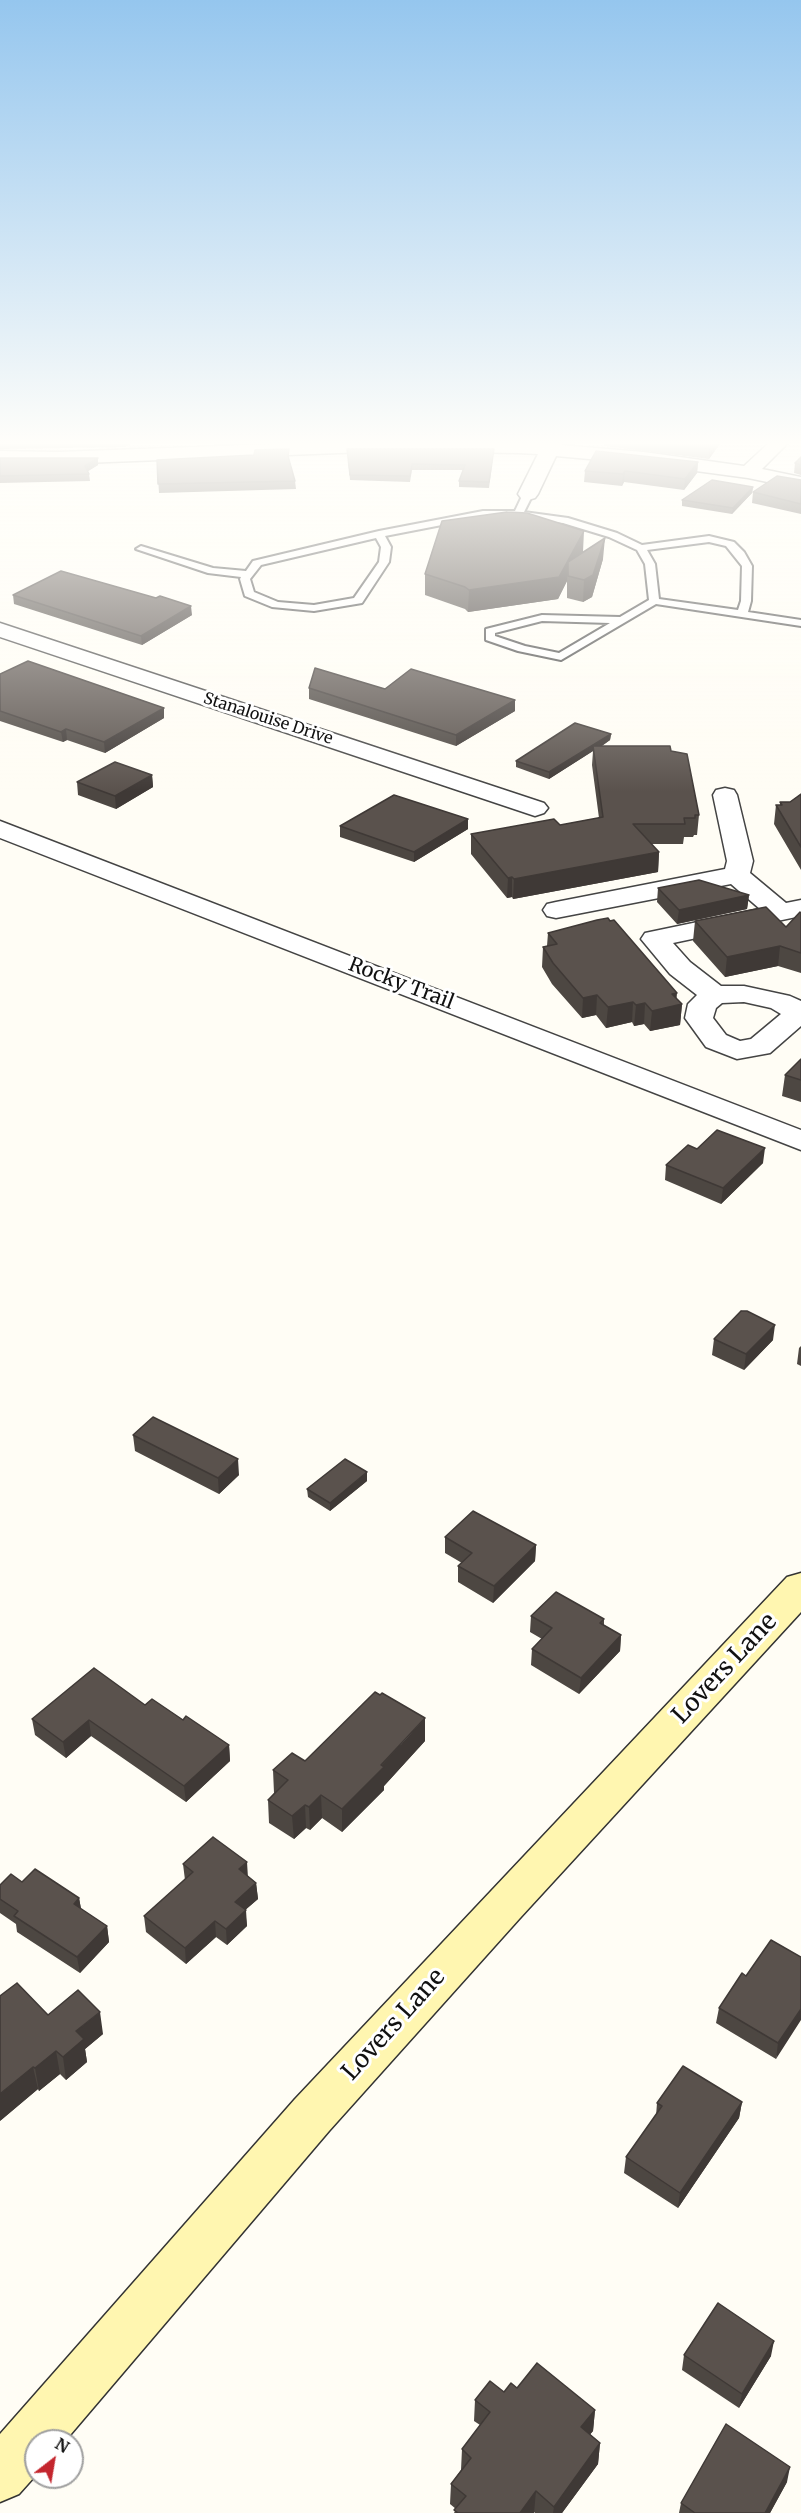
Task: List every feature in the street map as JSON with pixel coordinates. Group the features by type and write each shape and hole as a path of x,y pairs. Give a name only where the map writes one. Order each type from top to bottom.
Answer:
{"main road":[{"name":"Lovers Lane","path":"0,2475 312,2115 504,1905 801,1587"}],"street":[{"name":"Stanalouise Drive","path":"0,630 535,808"},
{"path":"725,795 740,861 736,875"},
{"name":"Rocky Trail","path":"0,830 801,1142"},
{"path":"556,910 736,875 791,910"},
{"path":"618,898 680,968 715,995"},
{"path":"655,939 791,910"}],"lane":[{"path":"168,557 212,571 249,574"},
{"path":"281,557 257,563 245,579 249,594 276,605 314,608 358,601 384,562 385,557"},
{"path":"646,557 650,564 654,601"},
{"path":"742,557 747,566 747,590 742,613"},
{"path":"621,620 542,618 490,631 490,638 522,649 561,657 654,601 801,623"}],"building":[{"path":"430,557 570,557 559,577 469,590 425,574"},
{"path":"575,557 599,557 593,575 584,580 568,576 568,562"},
{"path":"61,571 191,606 141,636 13,595"},
{"path":"28,661 164,708 104,742 66,729 61,732 0,711 0,674"},
{"path":"315,668 385,689 411,669 515,700 456,735 309,688"},
{"path":"575,723 611,734 549,772 516,761"},
{"path":"593,746 670,746 671,751 687,754 699,815 695,815 695,818 684,818 685,824 633,824 659,852 514,879 508,878 471,834 554,819 560,825 603,817"},
{"path":"115,762 152,775 115,796 77,782"},
{"path":"801,794 801,847 776,805 782,805 780,802 790,802"},
{"path":"394,795 468,819 414,852 340,826"},
{"path":"699,880 749,895 679,910 658,888"},
{"path":"766,907 786,927 801,913 801,953 780,946 727,957 695,921"},
{"path":"608,918 610,921 614,920 677,993 672,994 682,1004 652,1011 645,1003 636,1005 633,1002 608,1007 597,995 583,998 553,963 543,947 557,944 548,933"},
{"path":"801,1059 801,1080 785,1075"},
{"path":"717,1130 765,1148 723,1188 666,1165 688,1145 697,1149"},
{"path":"741,1311 747,1311 775,1325 746,1354 714,1339"},
{"path":"153,1417 238,1459 218,1478 133,1435"},
{"path":"345,1459 367,1472 330,1503 307,1489"},
{"path":"473,1511 536,1545 494,1586 458,1566 472,1553 445,1537"},
{"path":"556,1592 604,1619 600,1623 621,1635 581,1678 532,1649 552,1628 531,1616"},
{"path":"94,1668 145,1705 152,1699 183,1720 186,1716 229,1745 184,1786 89,1720 63,1742 32,1719"},
{"path":"375,1692 380,1695 382,1693 425,1718 381,1765 384,1767 342,1809 321,1795 309,1807 305,1805 292,1816 268,1800 288,1780 273,1770 292,1753 305,1761"},
{"path":"213,1837 247,1862 239,1869 256,1883 235,1902 246,1910 226,1929 215,1921 185,1948 144,1916 193,1872 183,1864"},
{"path":"35,1869 79,1898 74,1904 107,1926 77,1957 14,1916 18,1911 0,1899 0,1885 11,1874 22,1882"},
{"path":"771,1940 801,1957 801,2009 778,2043 719,2008 742,1973 746,1976"},
{"path":"17,1983 48,2015 78,1990 100,2012 76,2031 84,2039 63,2057 56,2051 0,2094 0,1996"},
{"path":"683,2066 742,2102 680,2193 626,2157 662,2106 657,2103"},
{"path":"718,2303 774,2341 742,2394 684,2355"},
{"path":"537,2363 595,2410 581,2427 600,2443 554,2507 536,2491 520,2513 458,2513 454,2510 466,2496 451,2484 471,2458 462,2449 490,2412 475,2400 490,2381 504,2392 511,2383 517,2388"},
{"path":"726,2424 790,2467 765,2513 695,2513 681,2503"}]}
